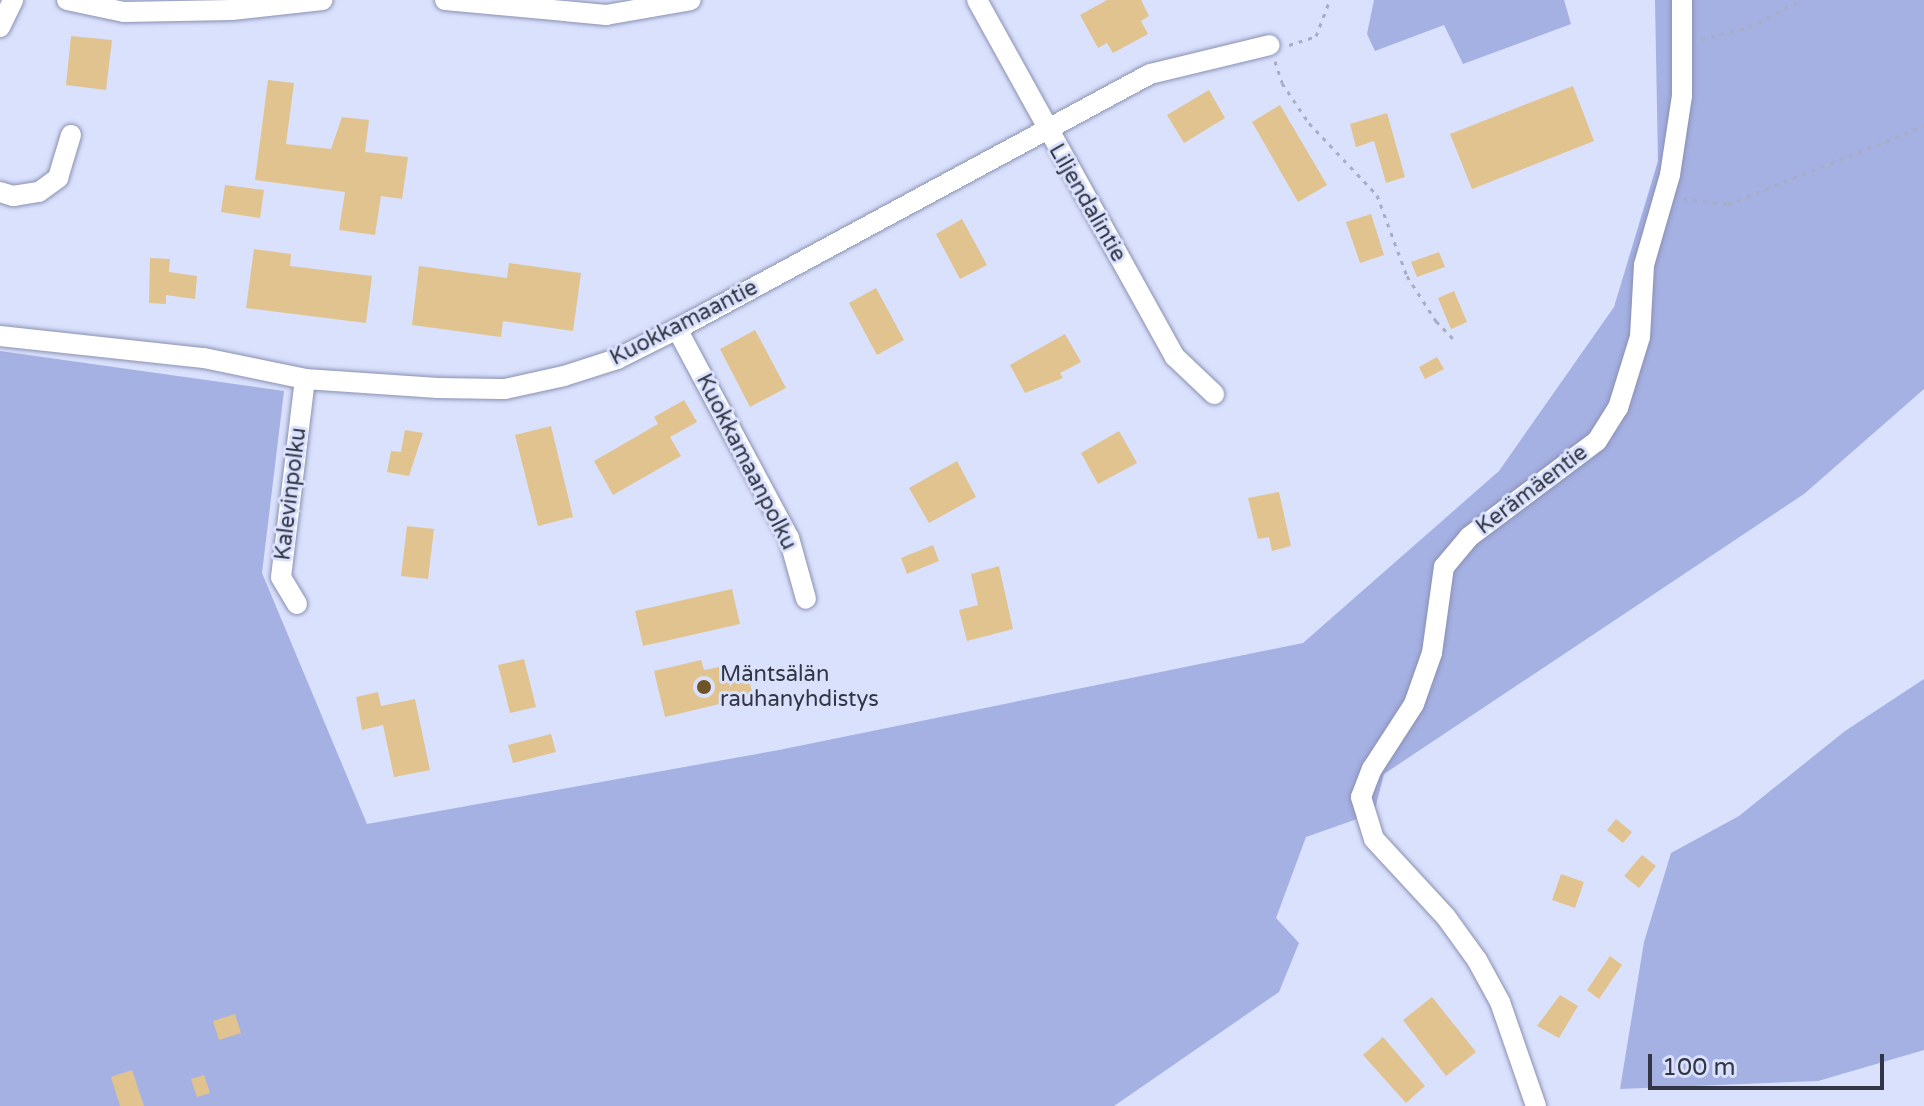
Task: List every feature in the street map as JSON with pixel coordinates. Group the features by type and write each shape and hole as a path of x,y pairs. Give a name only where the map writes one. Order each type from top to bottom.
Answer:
{"street":[{"path":"0,27 13,0"},
{"path":"67,0 124,12 232,10 322,0"},
{"path":"445,0 606,15 691,0"},
{"name":"Liljendalintie","path":"977,0 1046,130 1175,357 1214,394"},
{"name":"Kerämäentie","path":"1536,1106 1500,1002 1477,960 1446,917 1374,839 1361,797 1418,691 1432,653 1444,567 1469,537 1597,441 1618,408 1640,337 1644,265 1664,195 1682,96 1682,0"},
{"name":"Kuokkamaantie","path":"0,336 204,358 305,379 505,389 617,359 1150,74 1270,45"},
{"path":"0,192 13,196 39,192 58,178 71,135"},
{"name":"Kuokkamaanpolku","path":"677,329 789,538 806,599"},
{"name":"Kalevinpolku","path":"297,604 281,577 305,379"}],"path":[{"path":"1330,0 1316,36 1297,45 1270,45 1282,83 1309,123 1377,195 1407,276 1456,342"},
{"path":"1682,45 1749,27 1801,0"},
{"path":"1664,195 1728,204 1924,126"}],"shaded area":[{"path":"1374,0 1564,0 1571,24 1463,64 1444,25 1375,51 1367,34"},
{"path":"1655,0 1924,0 1924,389 1804,494 1384,774 1374,813 1306,837 1276,918 1299,943 1279,992 1114,1106 0,1106 0,351 284,391 262,573 367,824 779,750 1303,643 1499,471 1614,307 1658,161"},
{"path":"1924,679 1924,1050 1818,1081 1620,1089 1644,942 1671,853 1739,816 1845,731"}],"building":[{"path":"1107,0 1141,0 1149,16 1141,21 1148,34 1113,53 1107,43 1098,48 1080,15"},
{"path":"71,36 112,40 106,90 66,85"},
{"path":"268,80 294,83 286,144 331,149 342,117 369,120 365,152 408,157 402,199 381,196 375,235 339,230 345,192 255,180"},
{"path":"1573,86 1594,141 1472,189 1450,134"},
{"path":"1209,90 1225,118 1184,143 1167,115"},
{"path":"1280,105 1327,185 1298,202 1252,122"},
{"path":"1387,113 1405,177 1386,183 1374,141 1356,147 1350,124"},
{"path":"225,185 264,190 260,218 221,212"},
{"path":"1371,214 1384,255 1360,263 1346,222"},
{"path":"962,219 987,265 960,279 936,234"},
{"path":"254,249 291,254 290,266 372,276 366,323 246,308"},
{"path":"1439,252 1445,267 1417,277 1411,262"},
{"path":"150,258 170,259 169,272 197,276 195,299 166,295 166,304 149,303"},
{"path":"509,263 581,273 573,331 503,321 501,337 412,325 419,266 507,278"},
{"path":"876,288 904,340 877,355 849,303"},
{"path":"1454,291 1467,322 1451,329 1438,298"},
{"path":"755,330 786,388 750,407 720,349"},
{"path":"1065,334 1081,362 1060,373 1063,378 1025,393 1010,365"},
{"path":"1437,357 1444,369 1425,379 1419,367"},
{"path":"684,400 697,422 670,437 681,456 613,495 594,461 658,424 654,417"},
{"path":"551,426 573,517 538,526 515,435"},
{"path":"405,430 423,433 409,476 387,472 391,451 401,452"},
{"path":"1119,431 1137,463 1098,484 1081,453"},
{"path":"957,461 976,497 929,523 909,488"},
{"path":"1279,492 1291,546 1272,551 1269,537 1258,539 1248,498"},
{"path":"407,526 434,529 428,579 401,576"},
{"path":"933,545 939,561 907,574 901,558"},
{"path":"999,566 1013,629 967,641 959,610 978,605 971,574"},
{"path":"732,589 740,624 643,646 635,611"},
{"path":"524,659 536,707 510,713 498,665"},
{"name":"Mäntsälän rauhanyhdistys","path":"701,660 704,670 719,667 721,677 748,675 753,696 665,717 654,671"},
{"path":"378,692 381,706 415,699 430,770 394,777 383,725 362,730 356,697"},
{"path":"551,734 556,752 513,763 508,745"},
{"path":"1616,819 1632,832 1623,843 1607,830"},
{"path":"1642,855 1656,866 1639,888 1624,876"},
{"path":"1561,874 1584,882 1575,908 1552,900"},
{"path":"1610,956 1622,965 1599,999 1587,990"},
{"path":"1560,995 1578,1006 1559,1038 1537,1026"},
{"path":"1432,997 1476,1052 1446,1076 1403,1020"},
{"path":"235,1014 241,1033 219,1040 213,1021"},
{"path":"1383,1037 1425,1086 1406,1103 1363,1055"},
{"path":"132,1070 144,1106 120,1106 111,1077"},
{"path":"204,1075 210,1093 197,1097 191,1079"}],"place":[{"name":"Mäntsälän rauhanyhdistys","path":"704,687"}]}
